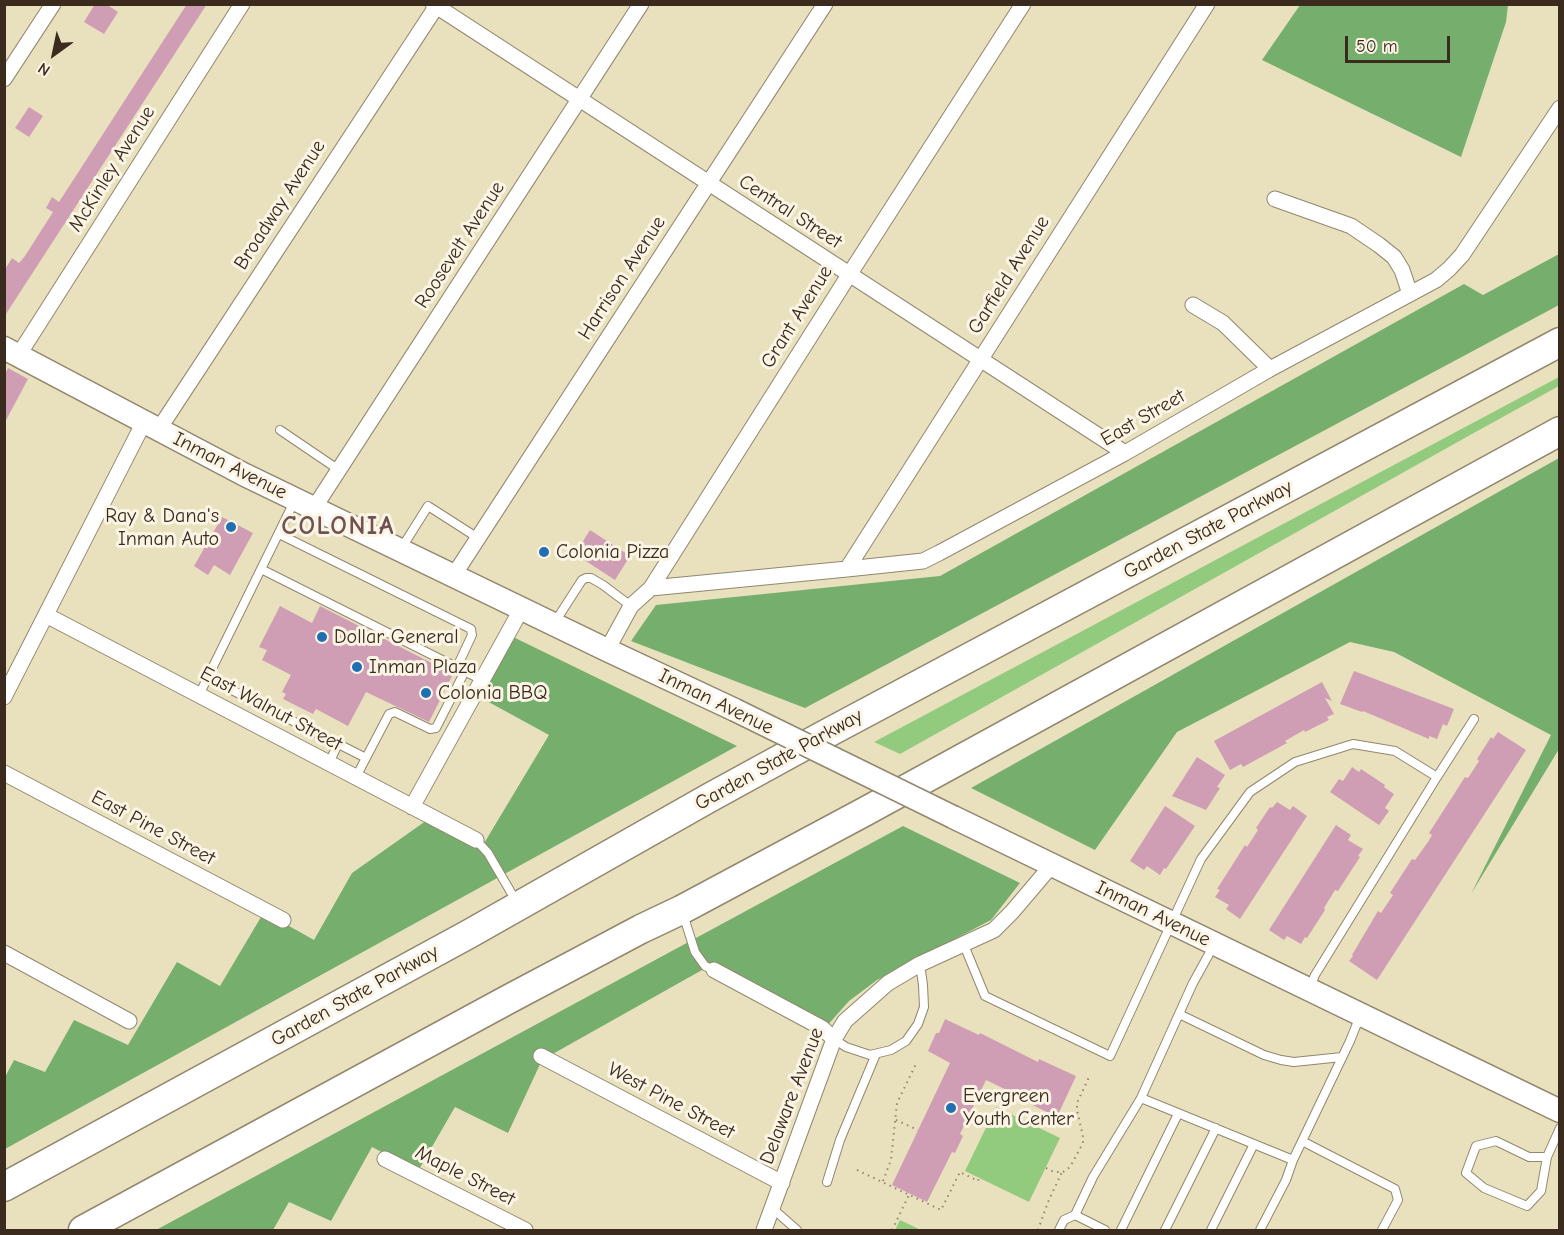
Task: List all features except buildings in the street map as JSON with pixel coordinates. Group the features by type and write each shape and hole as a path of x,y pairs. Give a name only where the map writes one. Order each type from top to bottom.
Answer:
{"highway":[{"name":"Garden State Parkway","path":"4,1187 519,906 824,735 1560,342"},
{"path":"83,1230 510,999 866,811 1560,431"}],"main road":[{"name":"Inman Avenue","path":"11,352 245,475 1560,1111"}],"street":[{"path":"4,79 53,4"},
{"name":"McKinley Avenue","path":"11,352 242,4"},
{"name":"Roosevelt Avenue","path":"305,503 339,470 641,4"},
{"name":"Harrison Avenue","path":"454,575 825,4"},
{"name":"Grant Avenue","path":"607,650 632,606 651,588 1023,4"},
{"name":"Garfield Avenue","path":"848,569 1207,4"},
{"name":"Central Street","path":"436,5 1125,453"},
{"name":"Broadway Avenue","path":"4,697 46,615 151,426 436,5"},
{"name":"East Street","path":"651,588 923,561 1125,453 1270,369 1436,280 1462,255 1560,108"},
{"path":"1275,199 1351,226 1379,245 1394,257 1402,270 1410,294"},
{"path":"1193,304 1223,323 1270,369"},
{"path":"412,807 522,608"},
{"name":"East Walnut Street","path":"46,615 476,840"},
{"name":"East Pine Street","path":"4,773 283,920"},
{"name":"Delaware Avenue","path":"764,1230 834,1039 845,1021 888,983 920,964 994,930 1052,865"},
{"path":"4,953 129,1021"},
{"path":"714,970 822,1028 834,1039"},
{"name":"West Pine Street","path":"541,1056 782,1183"},
{"name":"Maple Street","path":"385,1159 525,1230"}],"lane":[{"path":"280,430 339,470"},
{"path":"199,695 279,534 305,503"},
{"path":"400,550 428,506 478,538"},
{"path":"279,534 471,629 472,636 457,667"},
{"path":"261,568 482,680"},
{"path":"554,623 582,580 586,578 591,578 603,585 632,606"},
{"path":"356,777 389,714 395,712 430,729 435,728 465,671"},
{"path":"208,678 366,758"},
{"path":"1309,990 1315,975 1474,719"},
{"path":"329,763 339,744"},
{"path":"964,945 985,996 1110,1056 1201,859 1250,792 1295,762 1353,744 1395,751 1437,777"},
{"path":"476,840 488,853 519,906"},
{"path":"681,910 696,952 705,966 714,970"},
{"path":"1059,1230 1064,1220 1075,1215 1141,1098 1193,983 1214,944"},
{"path":"834,1039 846,1047 870,1055 891,1050 906,1041 918,1024 924,1007 920,964"},
{"path":"1179,1014 1264,1055 1281,1060 1294,1062 1342,1057"},
{"path":"1260,1230 1286,1180 1293,1160 1361,1015"},
{"path":"827,1182 840,1140 876,1054"},
{"path":"1141,1098 1293,1160"},
{"path":"1120,1230 1178,1114"},
{"path":"1165,1230 1216,1128"},
{"path":"1547,1157 1529,1157 1496,1141 1476,1146 1466,1173 1484,1188 1527,1206 1541,1191 1547,1157 1560,1128"},
{"path":"1302,1141 1395,1189 1398,1200 1382,1230"},
{"path":"1211,1230 1254,1144"},
{"path":"772,1208 797,1230"},
{"path":"1075,1215 1105,1230"}],"path":[{"path":"883,1182 891,1160 897,1103 916,1064"},
{"path":"1038,1230 1048,1202 1063,1172 1073,1163 1083,1143 1077,1103 1090,1075"},
{"path":"895,1119 918,1130"},
{"path":"1046,1168 1054,1172 1063,1172"},
{"path":"857,1170 941,1210 960,1172 978,1181 979,1178"},
{"path":"892,1230 909,1195"}],"green space":[{"path":"1300,5 1508,5 1506,22 1461,157 1262,60"},
{"path":"1559,254 1559,305 805,708 631,641 656,605 940,576 1464,284 1483,295"},
{"path":"1559,377 1559,386 900,754 874,742"},
{"path":"1559,458 1559,749 1471,894 1551,735 1394,652 1350,642 1177,732 1095,850 971,788"},
{"path":"507,634 737,746 5,1149 5,1077 14,1060 45,1072 74,1020 128,1045 177,962 220,986 264,912 314,940 352,873 430,818 483,845 549,735 474,694"},
{"path":"903,826 1020,883 991,920 877,980 849,1001 825,1028 711,965 542,1060 508,1133 455,1107 418,1171 372,1147 331,1221 289,1202 273,1230 156,1230"},
{"path":"996,1107 1060,1138 1029,1202 965,1171"},
{"path":"900,1220 921,1230 895,1230"}],"place":[{"name":"Ray & Dana's Inman Auto","path":"231,527"},
{"name":"Colonia Pizza","path":"544,552"},
{"name":"Dollar General","path":"322,637"},
{"name":"Inman Plaza","path":"357,667"},
{"name":"Colonia BBQ","path":"426,693"},
{"name":"Evergreen Youth Center","path":"951,1108"}],"district":[{"name":"COLONIA","path":"338,527"}]}
